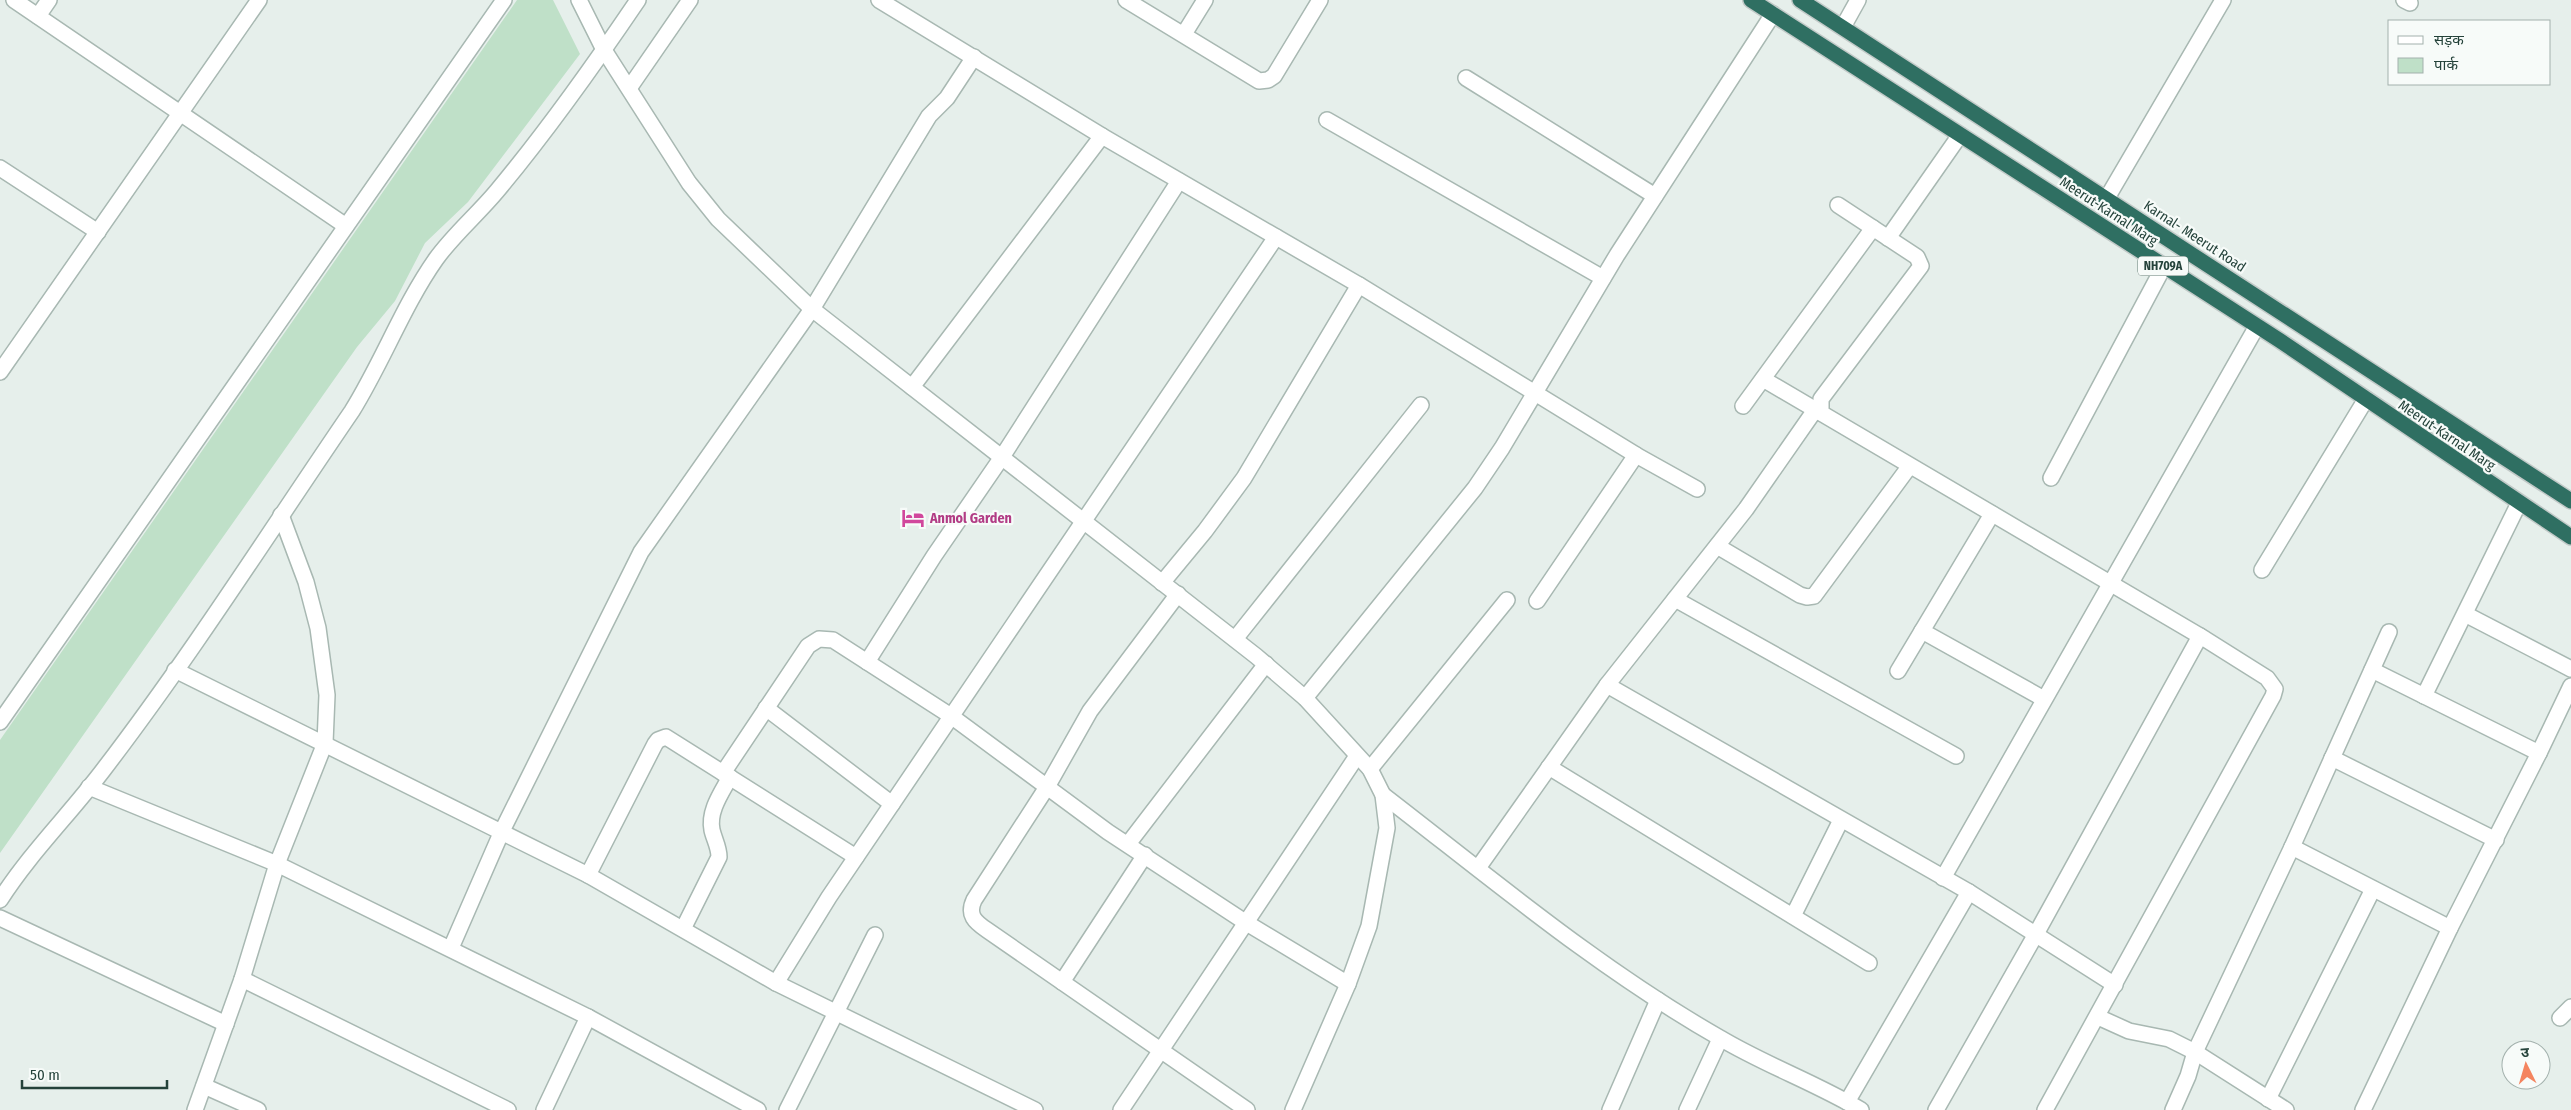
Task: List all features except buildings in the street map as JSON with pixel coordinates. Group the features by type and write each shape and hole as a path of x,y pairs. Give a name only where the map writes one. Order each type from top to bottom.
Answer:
{"highway":[{"name":"Meerut-Karnal Marg","path":"1751,0 2257,326 2571,537"},
{"name":"Karnal- Meerut Road","path":"1800,0 2571,501"}],"street":[{"path":"14,0 346,226"},
{"path":"38,16 49,0"},
{"path":"2,365 98,232 259,0"},
{"path":"0,722 504,0"},
{"path":"579,0 604,50 690,183 718,219 812,309 1266,664 1305,698 1370,769 1383,795 1387,828 1369,926 1348,984 1293,1110"},
{"path":"0,900 41,843 89,787 175,670 281,515 368,385 403,314 438,257 456,234 495,193 534,145 604,50 638,0"},
{"path":"630,88 690,0"},
{"path":"879,0 1102,136 1359,286 1536,391 1636,454 1698,489"},
{"path":"1126,0 1259,81 1264,82 1274,76 1320,0"},
{"path":"1184,34 1205,0"},
{"path":"1842,27 1858,0"},
{"path":"2107,198 2223,0"},
{"path":"1305,698 1475,488 1502,448 1604,278 1773,14"},
{"path":"451,948 502,831 641,552 812,309 929,116 947,98 974,57"},
{"path":"1466,78 1656,196"},
{"path":"1327,120 1604,278"},
{"path":"1888,238 1960,135"},
{"path":"912,388 1102,136"},
{"path":"0,168 98,232"},
{"path":"867,662 934,556 1002,457 1179,180"},
{"path":"1478,868 1607,685 1746,509 1818,412 1821,399 1919,271 1920,261 1917,257 1838,204"},
{"path":"1743,406 1873,228"},
{"path":"776,983 856,857 1276,237"},
{"path":"2051,478 2164,266"},
{"path":"1162,583 1205,531 1244,478 1359,286"},
{"path":"1943,878 2257,326"},
{"path":"1763,379 2200,636 2267,678 2273,684 2273,696 2098,1017 2045,1110"},
{"path":"2262,570 2366,399"},
{"path":"1235,639 1421,405"},
{"path":"1537,601 1636,454"},
{"path":"1716,546 1800,595 1814,596 1909,466"},
{"path":"2424,696 2519,503"},
{"path":"1898,672 1992,514"},
{"path":"195,1110 242,979 277,864 325,742 327,695 318,628 306,582 281,515"},
{"path":"1178,594 1090,710 1047,786 974,900 971,913 978,924 1247,1110"},
{"path":"1676,599 1956,756"},
{"path":"1370,769 1507,600"},
{"path":"2465,614 2571,669"},
{"path":"1922,631 2044,699"},
{"path":"2173,1110 2188,1076 2194,1052 2292,847 2389,632"},
{"path":"1936,1110 2036,934 2200,636"},
{"path":"683,929 719,857 712,830 711,817 726,775 766,708 813,642 825,638 833,640 951,716 1128,844 1245,922 1348,984"},
{"path":"1128,844 1266,664"},
{"path":"175,670 325,742 502,831 588,875 776,983 1035,1110"},
{"path":"2372,670 2539,754"},
{"path":"1607,685 1969,892 2115,984"},
{"path":"2363,1110 2450,928 2539,754 2571,686"},
{"path":"766,708 892,804"},
{"path":"588,875 658,740 666,737 856,857"},
{"path":"1121,1110 1357,756"},
{"path":"2332,758 2496,840"},
{"path":"1549,768 1869,962"},
{"path":"89,787 277,864 451,948 588,1017 758,1110"},
{"path":"1383,795 1562,934 1658,1000 1720,1039 1861,1110"},
{"path":"1793,916 1841,820"},
{"path":"2292,847 2450,928"},
{"path":"1062,982 1146,855"},
{"path":"2268,1099 2373,889"},
{"path":"1847,1102 1969,892"},
{"path":"0,918 226,1024"},
{"path":"787,1110 875,935"},
{"path":"242,979 508,1110"},
{"path":"1610,1110 1658,1000"},
{"path":"2560,1018 2571,1007"},
{"path":"544,1110 588,1017"},
{"path":"2098,1017 2129,1031 2169,1039 2194,1052 2286,1110"},
{"path":"1688,1110 1720,1039"},
{"path":"204,1086 258,1110"}],"green space":[{"path":"517,0 553,0 580,54 468,202 425,243 395,301 357,347 0,853 0,740"}],"place":[{"name":"Anmol Garden","path":"913,518"}]}
